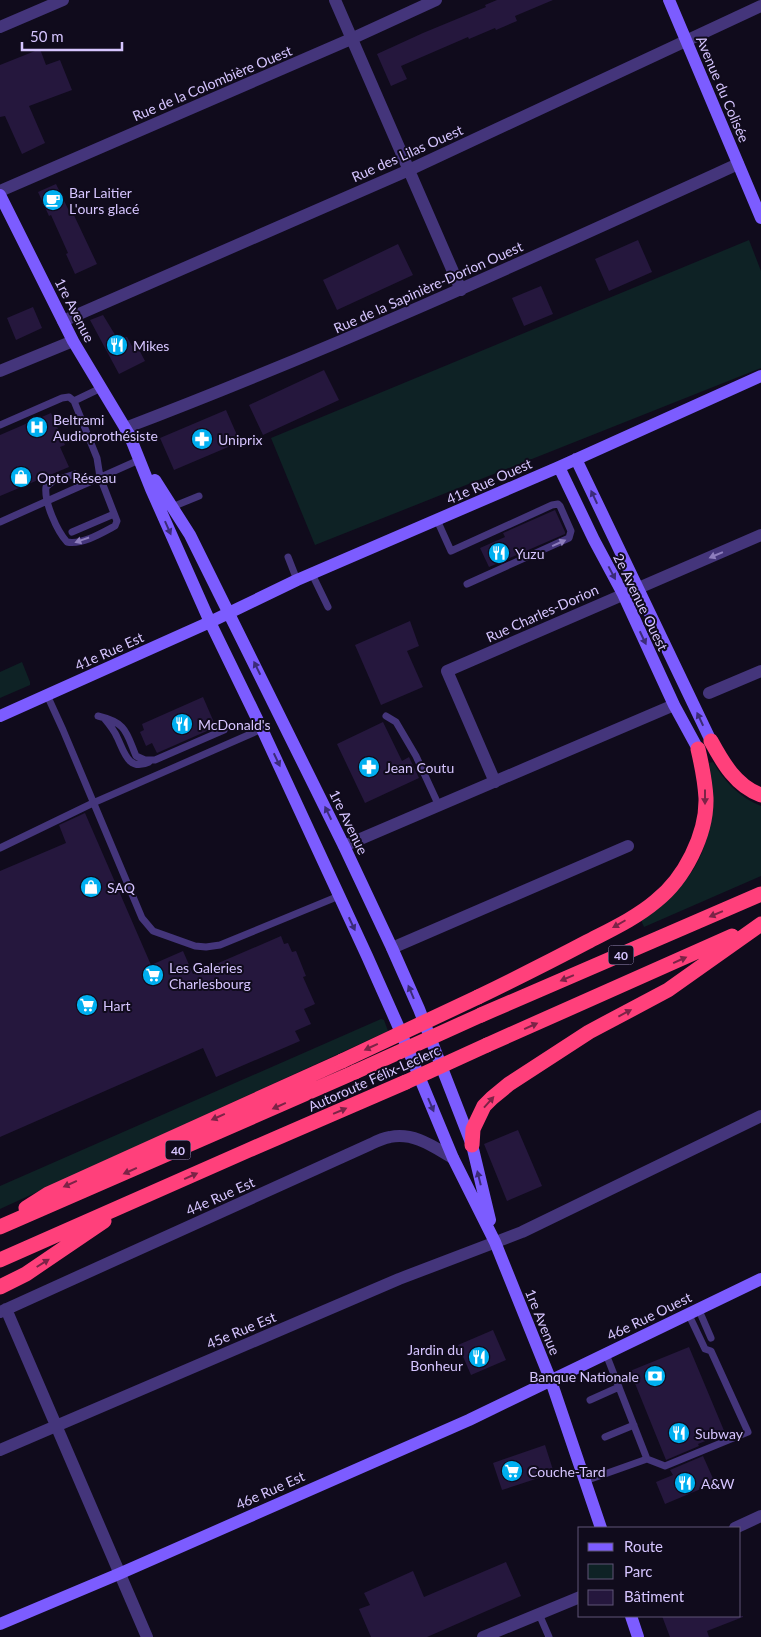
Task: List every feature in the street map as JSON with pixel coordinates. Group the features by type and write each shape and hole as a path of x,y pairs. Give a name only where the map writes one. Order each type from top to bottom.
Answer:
{"highway":[{"path":"704,745 722,760 735,778 761,795"},
{"path":"0,1226 48,1194 342,1061 478,997 618,925 655,902 675,883 692,856 702,825 706,800 704,745"},
{"name":"Autoroute Félix-Leclerc","path":"0,1226 761,894"},
{"path":"472,1146 473,1129 484,1106 510,1084 589,1032 668,990 761,924"},
{"name":"Autoroute Félix-Leclerc","path":"0,1260 364,1101 761,924"},
{"path":"0,1287 26,1274 62,1251 130,1203"}],"street":[{"path":"0,27 63,0"},
{"path":"334,0 461,290"},
{"name":"Rue de la Colombière Ouest","path":"0,193 436,0"},
{"name":"Avenue du Colisée","path":"669,0 761,218"},
{"name":"Rue des Lilas Ouest","path":"63,321 409,170 761,6"},
{"name":"Rue de la Sapinière-Dorion Ouest","path":"127,431 461,290 738,164"},
{"name":"1re Avenue","path":"0,193 73,341 158,486 190,535 344,846 419,1009 472,1146 495,1242"},
{"path":"0,371 73,341"},
{"name":"41e Rue Ouest","path":"229,612 297,580 559,467 761,376"},
{"name":"1re Avenue","path":"127,431 210,622 262,729 399,1028 453,1158 495,1242 551,1381 601,1527"},
{"name":"2e Avenue Ouest","path":"576,459 637,589 704,745"},
{"name":"2e Avenue Ouest","path":"559,467 594,540 623,594 674,706 704,745"},
{"name":"Rue Charles-Dorion","path":"495,782 447,671 761,535"},
{"name":"41e Rue Est","path":"0,716 229,612"},
{"path":"709,692 761,671"},
{"path":"344,846 674,706"},
{"path":"392,948 628,846"},
{"name":"45e Rue Est","path":"0,1450 399,1279 522,1232 761,1116"},
{"name":"44e Rue Est","path":"3,1311 390,1137 406,1136 422,1140 453,1158"},
{"name":"46e Rue Ouest","path":"551,1381 761,1279"},
{"path":"3,1311 56,1426 148,1637"},
{"name":"46e Rue Est","path":"0,1624 121,1573 468,1420 551,1381"},
{"path":"737,1527 761,1516"},
{"path":"482,1637 578,1598"},
{"path":"631,1617 638,1637"}],"lane":[{"path":"74,400 101,388"},
{"path":"0,425 62,398 69,397 74,400 97,458 100,477 117,521 115,526 79,542 67,542 62,536 47,501 46,487 53,482 75,474 88,482"},
{"path":"0,522 139,460"},
{"path":"172,507 199,496"},
{"path":"437,520 451,551 552,505 558,504 560,506 571,531 569,538 467,584"},
{"path":"72,532 114,514"},
{"path":"288,557 297,580"},
{"path":"312,574 328,607"},
{"path":"46,695 63,730 142,918 152,930 196,946 213,946 339,896"},
{"path":"386,716 396,722 401,730 416,756 438,806"},
{"path":"155,760 145,760 136,756 129,737 120,725 110,719 101,717 112,728 127,759 137,764 145,764 155,760 224,730"},
{"path":"0,848 93,803 262,729"},
{"path":"693,1311 711,1338"},
{"path":"585,1481 648,1459 665,1466 748,1432 711,1350 704,1349 693,1311"},
{"path":"606,1354 648,1459"},
{"path":"590,1400 619,1388"},
{"path":"605,1437 634,1426"},
{"path":"539,1614 549,1637"}],"green space":[{"path":"749,240 761,271 761,368 315,545 271,438"},
{"path":"22,662 30,685 0,698 0,672"},
{"path":"713,762 722,776 739,794 761,806 761,876 644,927 641,920 682,884 700,858 712,811 709,763"},
{"path":"381,1019 384,1020 388,1031 0,1209 0,1186"}],"building":[{"path":"497,0 553,0 515,16 517,21 469,39 468,37 401,66 407,79 391,86 377,54 486,7 485,5"},
{"path":"40,49 46,65 60,60 72,90 29,106 45,143 22,154 5,116 0,117 0,65"},
{"path":"56,184 70,213 72,211 97,264 75,274 51,215 49,216 38,192"},
{"path":"638,240 652,272 609,291 595,259"},
{"path":"398,244 413,275 337,310 323,280"},
{"path":"541,286 553,314 524,326 512,298"},
{"path":"33,307 42,328 16,340 7,318"},
{"name":"Mikes","path":"103,315 117,338 127,337 132,346 136,344 145,361 119,374 90,320"},
{"path":"324,370 339,400 263,435 249,405"},
{"name":"Uniprix","path":"226,410 240,442 174,470 160,438"},
{"path":"51,413 65,445 60,447 69,467 0,496 0,435"},
{"path":"555,510 565,534 489,567 480,548 505,537 503,533"},
{"path":"410,621 419,646 407,651 423,687 381,705 355,645"},
{"path":"203,697 216,727 157,753 152,743 146,746 140,732 144,730 142,724"},
{"path":"383,722 402,761 409,757 419,778 365,803 337,744"},
{"name":"Les Galeries Charlesbourg","path":"85,813 151,965 183,951 193,974 281,936 284,944 288,943 292,952 296,951 306,976 303,977 315,1004 304,1009 311,1024 295,1031 300,1041 216,1077 203,1048 0,1137 0,871 66,843 59,825"},
{"path":"518,1130 542,1186 507,1201 484,1144"},
{"path":"493,1330 506,1360 471,1375 458,1345"},
{"path":"689,1347 725,1433 666,1460 630,1371"},
{"path":"545,1445 554,1473 502,1490 493,1463"},
{"name":"A&W","path":"703,1456 715,1483 665,1504 656,1482 673,1475 670,1470"},
{"path":"506,1562 521,1596 427,1637 371,1637 359,1609 370,1605 364,1593 413,1571 424,1597"},
{"path":"743,1616 743,1617 707,1631 709,1637 670,1637 662,1617"}],"place":[{"name":"Bar Laitier L'ours glacé","path":"53,200"},
{"name":"Mikes","path":"117,345"},
{"name":"Beltrami Audioprothésiste","path":"37,427"},
{"name":"Uniprix","path":"202,439"},
{"name":"Opto Réseau","path":"21,477"},
{"name":"Yuzu","path":"499,553"},
{"name":"McDonald's","path":"182,724"},
{"name":"Jean Coutu","path":"369,767"},
{"name":"SAQ","path":"91,887"},
{"name":"Les Galeries Charlesbourg","path":"153,975"},
{"name":"Hart","path":"87,1005"},
{"name":"Jardin du Bonheur","path":"479,1357"},
{"name":"Banque Nationale","path":"655,1376"},
{"name":"Subway","path":"679,1433"},
{"name":"Couche-Tard","path":"512,1471"},
{"name":"A&W","path":"685,1483"}]}
